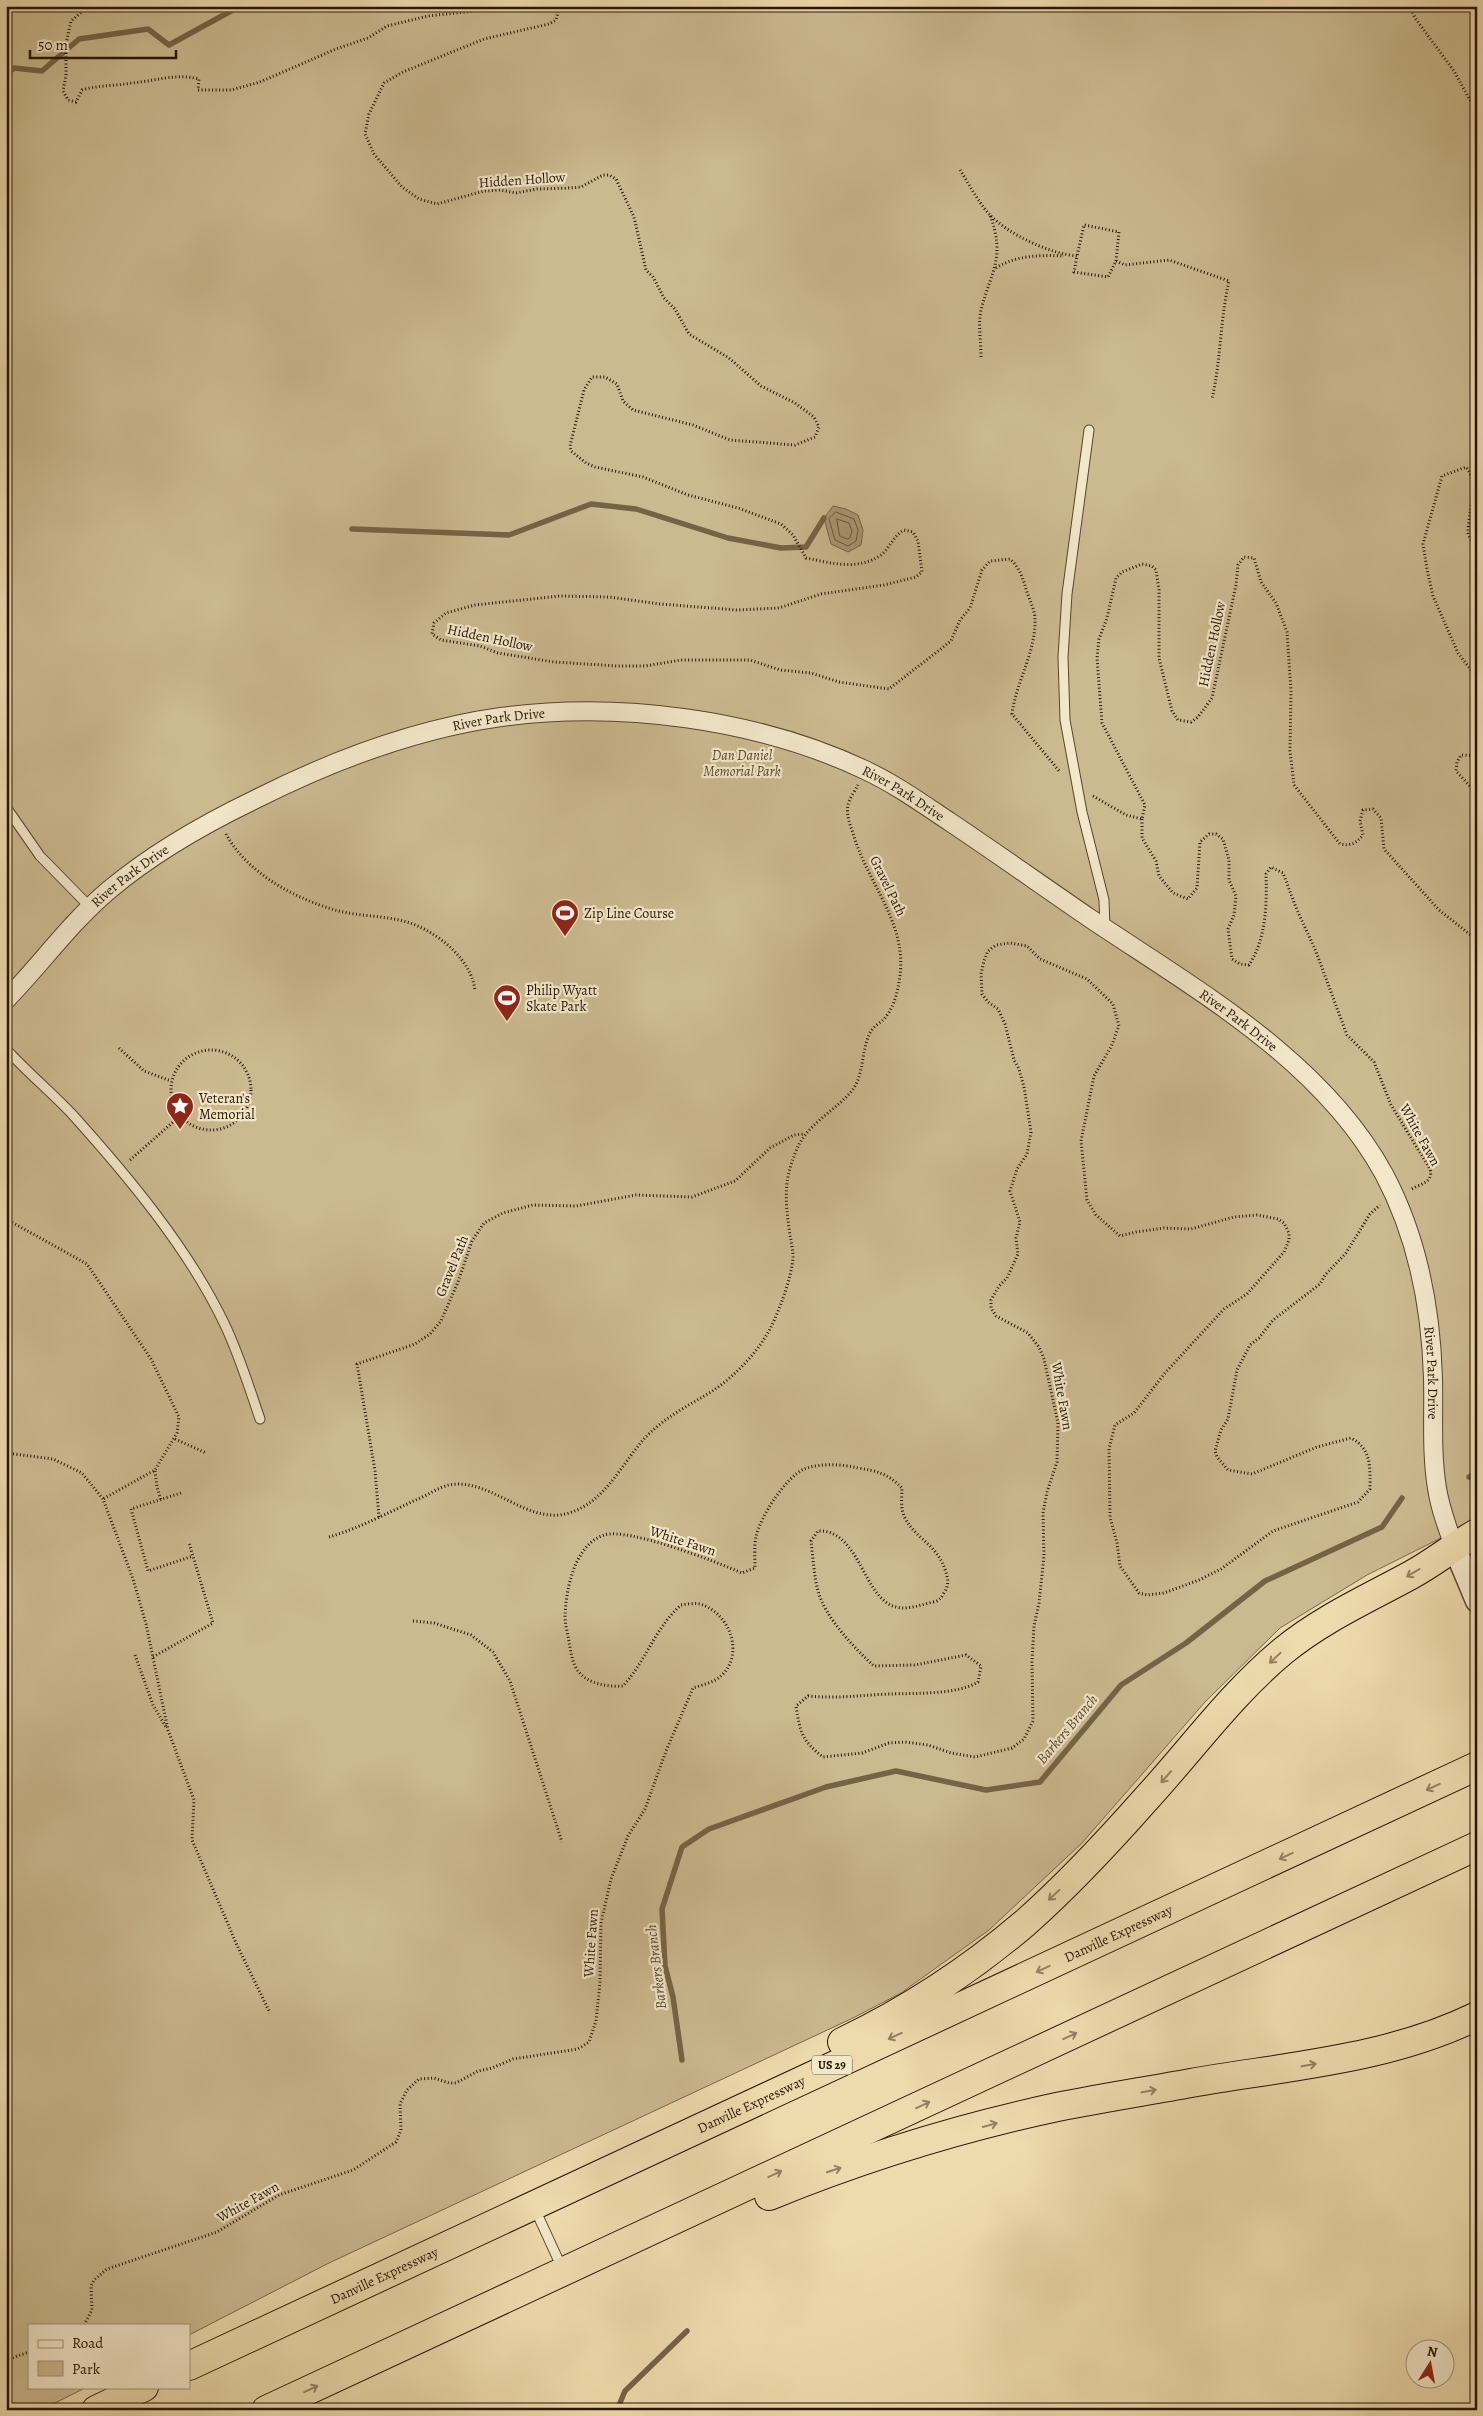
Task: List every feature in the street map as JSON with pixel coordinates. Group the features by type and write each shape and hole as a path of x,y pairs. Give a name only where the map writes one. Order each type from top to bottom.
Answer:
{"highway":[{"path":"577,2184 614,2157 731,2095 855,2036 913,2003 977,1960 1024,1923 1069,1882 1146,1800 1250,1681 1283,1651 1318,1625 1413,1574 1465,1540"},
{"name":"Danville Expressway","path":"190,2366 1477,1766"},
{"path":"266,2410 1477,1846"},
{"path":"482,2311 538,2302 751,2203 818,2176 916,2144 1057,2107 1196,2082 1347,2059 1411,2043 1477,2016"},
{"path":"96,2410 142,2388"}],"street":[{"name":"River Park Drive","path":"6,1000 90,907 148,860 182,837 328,765 411,738 500,717 570,712 645,714 730,725 800,744 865,770 910,796 1105,929 1227,1009 1311,1080 1334,1104 1364,1142 1385,1178 1413,1244 1422,1280 1430,1329 1433,1377 1433,1434 1437,1488 1442,1512 1465,1540"},
{"path":"1465,1540 1477,1601"}],"lane":[{"path":"1089,430 1066,594 1063,657 1065,720 1077,784 1104,900 1105,929"},
{"path":"6,807 40,856 90,907"},
{"path":"6,1049 69,1112 120,1170 170,1235 201,1281 224,1324 243,1368 260,1419"},
{"path":"533,2205 564,2272"}],"path":[{"name":"Hidden Hollow","path":"89,6 71,21 66,44 63,91 68,100 76,102 82,90 97,86 132,84 170,77 199,79 198,90 230,90 260,82 327,52 368,38 387,26 428,16 494,9 543,6 554,8 558,12 556,20 549,24 484,39 403,72 384,83 369,114 365,134 367,142 402,187 419,199 437,204 484,191 500,190 516,193 537,189 570,188 581,186 603,175 609,175 616,179 634,217 646,270 653,277 664,298 675,309 689,334 729,358 761,386 796,403 818,421 819,427 814,437 795,445 730,440 693,425 633,410 623,401 617,384 599,376 592,377 584,390 570,446 571,451 586,463 595,467 643,477 688,496 738,508 780,524 793,535 806,558 858,566 882,555 897,533 904,530 913,532 918,541 922,572 916,577 884,585 821,594 779,608 737,610 660,604 609,597 560,596 534,600 475,604 446,613 434,623 432,634 441,640 480,646 498,654 554,662 645,666 681,660 750,660 780,670 810,673 839,682 889,689 951,641 960,620 970,608 982,570 990,561 1010,559 1016,565 1023,578 1035,618 1032,643 1014,698 1012,714 1058,770 1126,815 1142,819 1145,805 1102,723 1097,658 1099,639 1107,618 1116,578 1122,572 1142,564 1152,566 1156,570 1159,590 1159,658 1172,711 1178,720 1191,722 1198,717 1212,698 1236,585 1238,565 1244,557 1254,558 1261,582 1276,603 1287,632 1291,691 1290,751 1294,785 1340,844 1348,845 1358,842 1363,835 1360,821 1363,810 1373,809 1381,818 1384,849 1439,910 1477,940"},
{"path":"1410,6 1415,18 1454,71 1477,113"},
{"path":"960,170 990,215 996,232 996,268 981,310 981,357"},
{"path":"990,215 1023,238 1041,247 1070,256"},
{"path":"1084,226 1118,232 1116,261 1108,277 1074,272 1076,256 1084,226"},
{"path":"996,268 1006,261 1020,258 1076,256"},
{"path":"1116,261 1125,265 1169,260 1229,281 1224,306 1218,370 1212,399"},
{"path":"1477,549 1468,534 1472,507 1471,472 1466,467 1442,476 1423,544 1433,596 1458,653 1477,678"},
{"path":"1477,756 1461,754 1457,762 1456,771 1477,794"},
{"name":"Gravel Path","path":"329,1536 379,1517 450,1485 476,1486 528,1509 549,1515 572,1512 601,1494 646,1437 682,1408 716,1389 746,1362 771,1326 790,1274 793,1255 785,1200 786,1180 797,1148 806,1134 826,1113 851,1092 858,1078 863,1051 870,1030 886,1016 893,1004 900,980 900,958 896,927 856,845 849,819 848,805 865,770"},
{"path":"218,818 242,857 258,872 274,882 314,903 337,910 410,923 428,932 450,948 464,963 474,980 475,992"},
{"name":"White Fawn","path":"85,2324 92,2310 90,2286 107,2269 218,2232 279,2195 353,2170 396,2142 401,2130 400,2104 407,2090 419,2079 434,2078 449,2084 456,2083 478,2071 513,2060 527,2056 548,2056 578,2049 589,2042 596,2021 600,1983 601,1923 611,1879 628,1836 645,1809 666,1750 693,1688 720,1678 734,1658 733,1641 727,1624 703,1605 681,1605 660,1628 637,1670 623,1686 590,1681 578,1672 573,1663 565,1618 568,1589 579,1559 588,1545 604,1535 629,1535 704,1558 742,1573 755,1568 756,1538 760,1523 776,1497 799,1472 825,1465 851,1466 876,1471 891,1477 902,1488 901,1503 904,1516 912,1529 941,1558 949,1581 946,1590 938,1601 904,1609 890,1606 876,1590 841,1537 829,1531 818,1531 811,1541 818,1592 838,1628 854,1648 874,1666 915,1665 966,1655 981,1666 978,1682 969,1687 911,1694 834,1698 808,1696 796,1706 798,1725 808,1745 823,1757 862,1753 889,1743 905,1742 928,1745 951,1753 975,1757 1012,1748 1024,1739 1032,1721 1034,1626 1039,1603 1044,1556 1043,1513 1047,1492 1058,1462 1058,1422 1044,1359 1039,1347 1028,1333 996,1316 991,1308 991,1300 999,1286 1007,1278 1018,1254 1016,1238 1020,1222 1010,1192 1011,1182 1027,1154 1031,1132 1024,1087 1014,1060 1005,1024 998,1009 988,1002 982,994 981,974 988,951 996,945 1010,943 1028,946 1040,959 1087,979 1113,1004 1119,1026 1111,1047 1094,1076 1082,1141 1087,1200 1105,1226 1120,1236 1164,1228 1191,1228 1234,1217 1257,1215 1278,1219 1284,1223 1289,1233 1289,1240 1284,1252 1277,1261 1247,1294 1224,1309 1201,1333 1189,1350 1165,1373 1134,1413 1115,1425 1109,1449 1110,1517 1117,1543 1120,1566 1139,1593 1147,1595 1164,1594 1228,1565 1274,1531 1358,1502 1370,1489 1370,1471 1366,1452 1362,1444 1351,1438 1318,1447 1252,1474 1228,1470 1217,1458 1215,1450 1220,1430 1228,1418 1237,1370 1250,1345 1259,1338 1273,1320 1320,1284 1325,1275 1346,1253 1370,1214 1380,1204 1427,1182 1431,1174 1430,1169 1391,1105 1374,1062 1348,1035 1316,949 1283,873 1271,867 1266,874 1267,906 1257,953 1249,965 1240,964 1232,959 1229,945 1228,929 1234,915 1236,896 1229,880 1229,860 1223,839 1216,834 1209,834 1200,842 1197,888 1188,899 1182,898 1173,894 1160,876 1156,861 1142,838 1142,819"},
{"path":"119,1048 144,1071 171,1081"},
{"path":"206,1050 225,1052 241,1063 250,1080 250,1100 246,1110 231,1125 222,1129 200,1130 190,1125 180,1116 171,1101 171,1081 180,1063 188,1056 206,1050"},
{"path":"120,1170 180,1116"},
{"name":"Gravel Path","path":"379,1517 375,1472 357,1364 415,1344 430,1334 441,1321 458,1282 472,1241 484,1224 503,1213 533,1205 576,1206 636,1195 692,1197 735,1181 770,1148 794,1135 806,1134"},
{"path":"6,1219 87,1264 151,1359 179,1417 178,1434 155,1470 103,1499"},
{"path":"174,1439 206,1452"},
{"path":"6,1453 53,1459 82,1473 103,1499 133,1579 153,1657 168,1730 194,1800 192,1840 236,1942 270,2012"},
{"path":"155,1470 161,1500"},
{"path":"181,1493 132,1509 148,1571 193,1556"},
{"path":"153,1657 213,1623 189,1543"},
{"path":"413,1621 434,1622 471,1635 493,1652 510,1681 562,1842"},
{"path":"135,1655 153,1704 168,1730"},
{"path":"6,2360 28,2352"}],"green space":[{"name":"Dan Daniel Memorial Park","path":"6,6 1477,6 1477,1520 1367,1575 1280,1628 1205,1702 1082,1843 989,1930 901,1993 853,2018 329,2263 190,2334 190,2324 28,2324 28,2388 85,2388 41,2410 6,2410"}],"water":[{"path":"833,506 846,509 858,515 863,530 861,545 848,552 831,544 824,518"}],"waterway":[{"path":"6,75 14,68 42,71 79,39 148,29 169,45 240,6"},
{"path":"352,529 509,535 591,504 636,509 728,538 781,548 806,547 824,518"},
{"name":"Barkers Branch","path":"1469,1477 1477,1473"},
{"name":"Barkers Branch","path":"682,2060 673,1997 665,1966 662,1909 682,1847 709,1829 826,1787 896,1771 986,1790 1040,1782 1121,1685 1186,1643 1265,1581 1382,1527 1402,1498"},
{"name":"Barkers Branch","path":"617,2410 625,2391 687,2331"}],"place":[{"name":"Zip Line Course","path":"565,937"},
{"name":"Philip Wyatt Skate Park","path":"507,1022"},
{"name":"Veteran's Memorial","path":"180,1130"}]}
